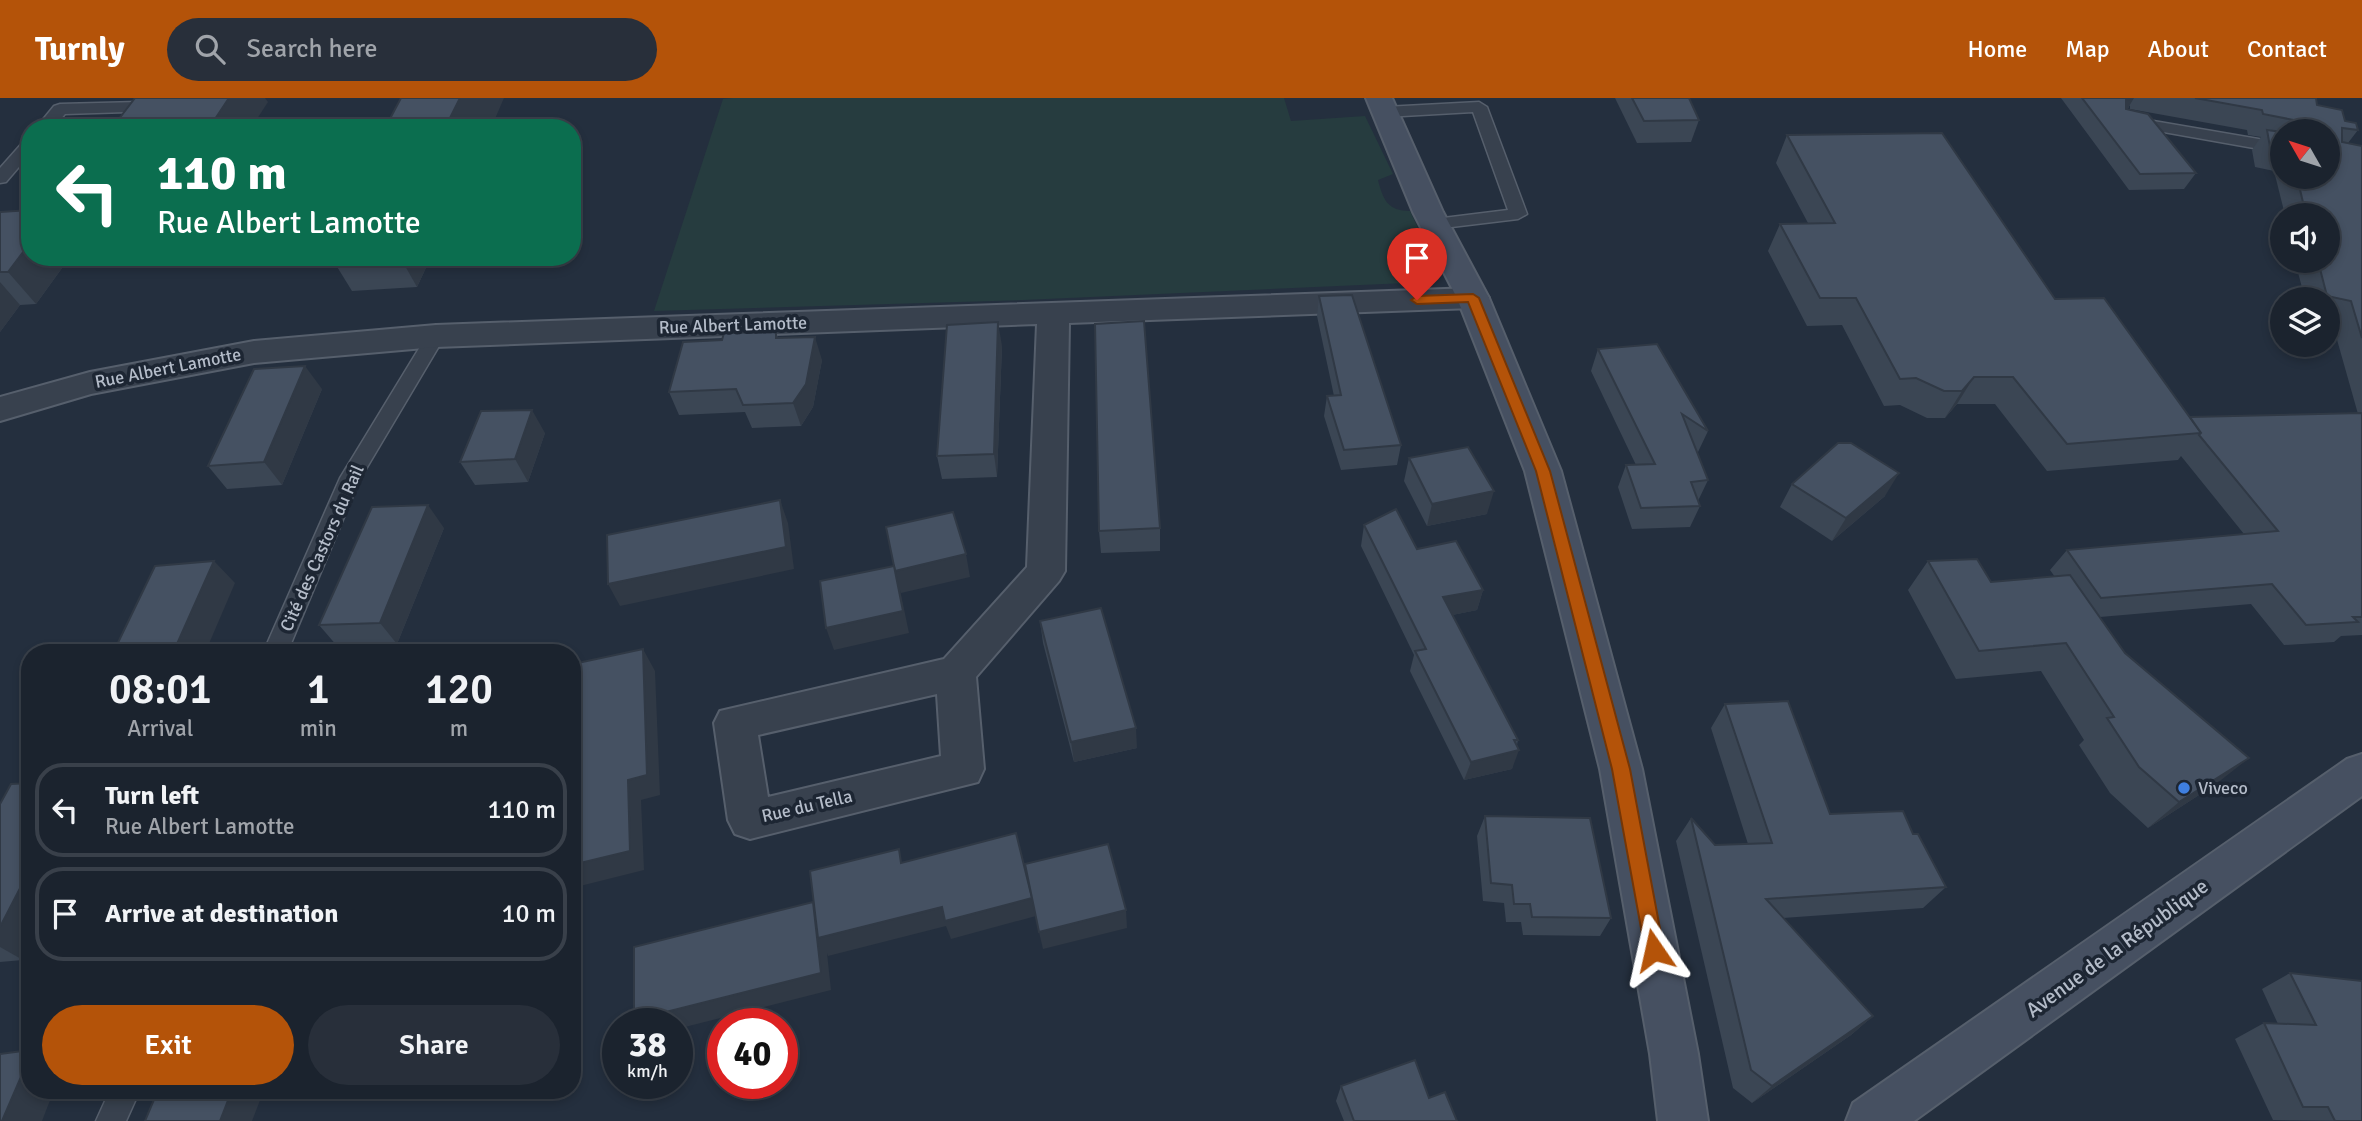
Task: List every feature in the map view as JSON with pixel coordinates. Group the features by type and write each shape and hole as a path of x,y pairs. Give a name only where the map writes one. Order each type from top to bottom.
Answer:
{"street":[{"path":"1382,105 1435,224 1473,298 1543,471 1621,769 1674,1054 1683,1121"},
{"name":"Rue Albert Lamotte","path":"0,409 90,383 254,352 436,335 1473,298"},
{"path":"956,673 1046,571 1053,315"},
{"name":"Rue du Tella","path":"956,673 963,769 750,820 735,723 956,673"},
{"name":"Avenue de la République","path":"1871,1121 2362,772"}],"lane":[{"path":"1382,105 1479,107 1518,214 1435,224"},
{"path":"52,119 60,109 139,107 130,119"},
{"path":"2124,121 2270,146"},
{"path":"0,178 21,154"},
{"name":"Cité des Castors du Rail","path":"279,644 350,478 436,335"},
{"path":"111,1121 121,1099"}],"green space":[{"path":"1284,98 1291,121 1365,116 1393,174 1378,180 1382,193 1396,209 1410,211 1439,273 1429,282 1023,300 654,311 723,99"}],"building":[{"path":"135,98 229,98 215,119 119,119"},
{"path":"401,98 460,98 450,119 390,119"},
{"path":"1632,98 1689,98 1699,120 1644,121"},
{"path":"2082,98 2133,98 2126,100 2126,109 2148,114 2196,173 2140,174"},
{"path":"2195,98 2316,98 2317,105 2342,110 2345,121 2356,123 2358,130 2342,128 2342,142 2362,146 2362,338 2351,301 2340,299 2340,287 2325,287 2321,273 2340,273 2340,203 2303,203 2300,189 2340,189 2340,119 2289,119 2263,114 2262,110"},
{"path":"1942,133 2055,299 2104,298 2201,433 2067,444 2013,377 1974,377 1962,391 1944,391 1916,378 1900,379 1856,298 1820,298 1780,224 1835,223 1787,135"},
{"path":"21,211 21,255 8,272 0,272 0,212"},
{"path":"1352,295 1401,445 1344,450 1327,396 1341,395 1319,296"},
{"path":"1144,321 1160,528 1099,531 1095,324"},
{"path":"998,322 994,454 937,456 947,325"},
{"path":"776,332 776,338 815,337 806,384 793,403 743,405 736,389 669,392 683,342 722,340 724,333"},
{"path":"1657,344 1708,431 1682,414 1708,480 1691,482 1700,506 1641,508 1626,465 1655,464 1598,349"},
{"path":"305,366 264,462 208,466 254,369"},
{"path":"532,410 515,459 460,462 481,411"},
{"path":"2362,413 2362,617 2353,617 2358,622 2306,625 2272,584 2101,598 2067,550 2278,531 2199,435 2201,433 2190,417"},
{"path":"1838,443 1851,443 1899,473 1846,518 1792,484"},
{"path":"1468,447 1494,491 1432,504 1409,458"},
{"path":"780,500 786,547 608,584 607,535"},
{"path":"428,505 380,623 319,625 372,507"},
{"path":"1396,509 1417,549 1456,541 1483,590 1443,597 1518,740 1514,740 1519,750 1471,762 1415,651 1426,649 1364,525"},
{"path":"953,512 966,554 895,571 886,527"},
{"path":"1977,559 1991,582 2070,575 2125,653 2249,758 2179,802 2139,767 2107,718 2114,717 2066,643 1979,651 1928,561"},
{"path":"214,561 177,644 117,644 155,566"},
{"path":"894,566 903,611 826,628 820,581"},
{"path":"1101,608 1136,728 1071,742 1040,621"},
{"path":"643,649 647,775 628,780 630,851 581,863 581,662"},
{"path":"1788,701 1830,814 1903,811 1913,834 1918,834 1946,887 1766,899 1873,1016 1772,1086 1751,1070 1691,818 1715,845 1772,843 1725,704"},
{"path":"21,783 21,886 0,927 0,804 11,784"},
{"path":"1485,816 1590,818 1611,918 1532,917 1530,904 1514,904 1512,885 1491,883"},
{"path":"1016,833 1032,898 945,921 942,907 818,938 810,871 899,849 901,863"},
{"path":"1108,844 1126,910 1039,932 1025,864"},
{"path":"813,902 821,973 682,1008 634,1008 634,947"},
{"path":"2290,973 2362,981 2362,1121 2335,1121 2328,1107 2303,1107 2264,1023 2316,1025"},
{"path":"21,1051 21,1077 2,1121 0,1121 0,1054"},
{"path":"1415,1060 1429,1098 1445,1092 1457,1121 1354,1121 1341,1086"},
{"path":"154,1099 229,1099 220,1121 145,1121"}],"place":[{"name":"Viveco","path":"2184,788"}],"route":[{"path":"1417,300 1473,298 1543,471 1621,769 1654,950"}]}
